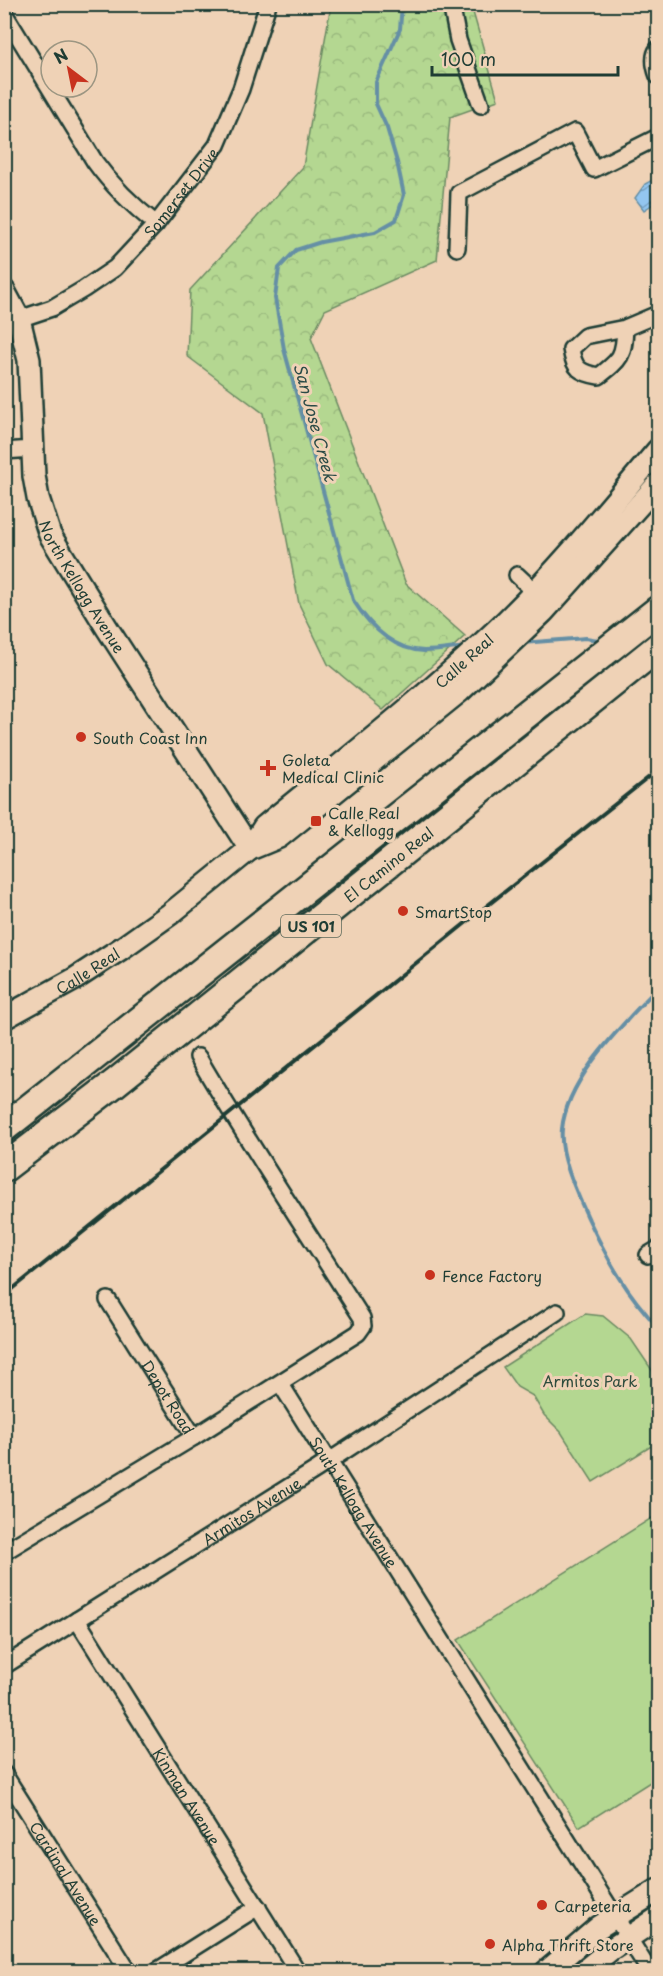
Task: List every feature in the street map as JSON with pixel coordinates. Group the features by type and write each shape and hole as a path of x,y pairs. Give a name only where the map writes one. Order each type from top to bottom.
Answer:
{"highway":[{"name":"El Camino Real","path":"4,1128 658,610"},
{"name":"El Camino Real","path":"4,1168 124,1076 658,647"}],"main road":[{"name":"North Kellogg Avenue","path":"4,291 19,319 29,360 33,449 38,498 50,535 250,849"},
{"name":"Calle Real","path":"250,849 264,827 426,695 507,620 569,554 658,450"},
{"name":"Calle Real","path":"4,1018 73,981 170,914 250,849 279,837 460,691 543,612 658,484"},
{"path":"546,1971 615,1916 658,1890"},
{"path":"583,1971 627,1937 658,1918"}],"street":[{"path":"16,4 4,12 95,162 112,185 135,208 156,224"},
{"name":"Somerset Drive","path":"19,319 52,308 115,268 156,224 217,145 241,89 268,4"},
{"path":"451,4 458,40 481,105"},
{"path":"658,49 655,53 654,67 658,76"},
{"path":"457,248 459,193 575,132 594,170 658,137"},
{"path":"625,328 658,314"},
{"path":"4,452 33,449"},
{"path":"517,575 534,591"},
{"path":"198,1058 362,1318 363,1326 358,1333 280,1383"},
{"name":"Depot Road","path":"108,1300 194,1437 280,1383"},
{"name":"Armitos Avenue","path":"4,1666 329,1462 557,1312"},
{"name":"South Kellogg Avenue","path":"280,1383 650,1971"},
{"path":"4,1552 194,1437"},
{"name":"Kinman Avenue","path":"77,1620 298,1971"},
{"name":"Cardinal Avenue","path":"4,1774 129,1971"},
{"path":"155,1971 258,1907"}],"green space":[{"path":"331,5 471,5 498,100 450,117 437,260 325,310 311,338 406,584 465,636 383,710 328,664 299,604 263,413 187,356 190,290 303,167"},
{"name":"Armitos Park","path":"585,1314 603,1316 631,1339 658,1379 658,1442 593,1482 561,1432 544,1415 533,1396 517,1387 503,1367"},
{"path":"658,1514 658,1777 579,1827 458,1640"}],"water":[{"path":"658,177 658,196 652,201 653,204 644,210 635,198 645,184"}],"waterway":[{"name":"San Jose Creek","path":"402,4 400,29 376,82 376,104 387,128 404,195 396,220 375,232 321,242 296,250 279,268 275,298 284,349 353,600 374,627 402,646 424,651 467,647"},
{"name":"San Jose Creek","path":"522,643 586,638 604,641"},
{"name":"San Jose Creek","path":"649,667 658,675"},
{"name":"San Jose Creek","path":"658,987 614,1034 586,1071 566,1109 562,1129 566,1164 589,1220 619,1277 658,1327"}],"railway":[{"path":"4,1296 658,770"}],"place":[{"name":"South Coast Inn","path":"81,737"},
{"name":"Goleta Medical Clinic","path":"268,768"},
{"name":"Calle Real & Kellogg","path":"316,821"},
{"name":"SmartStop","path":"403,911"},
{"name":"Fence Factory","path":"430,1275"},
{"name":"Carpeteria","path":"542,1905"},
{"name":"Alpha Thrift Store","path":"490,1944"}]}
